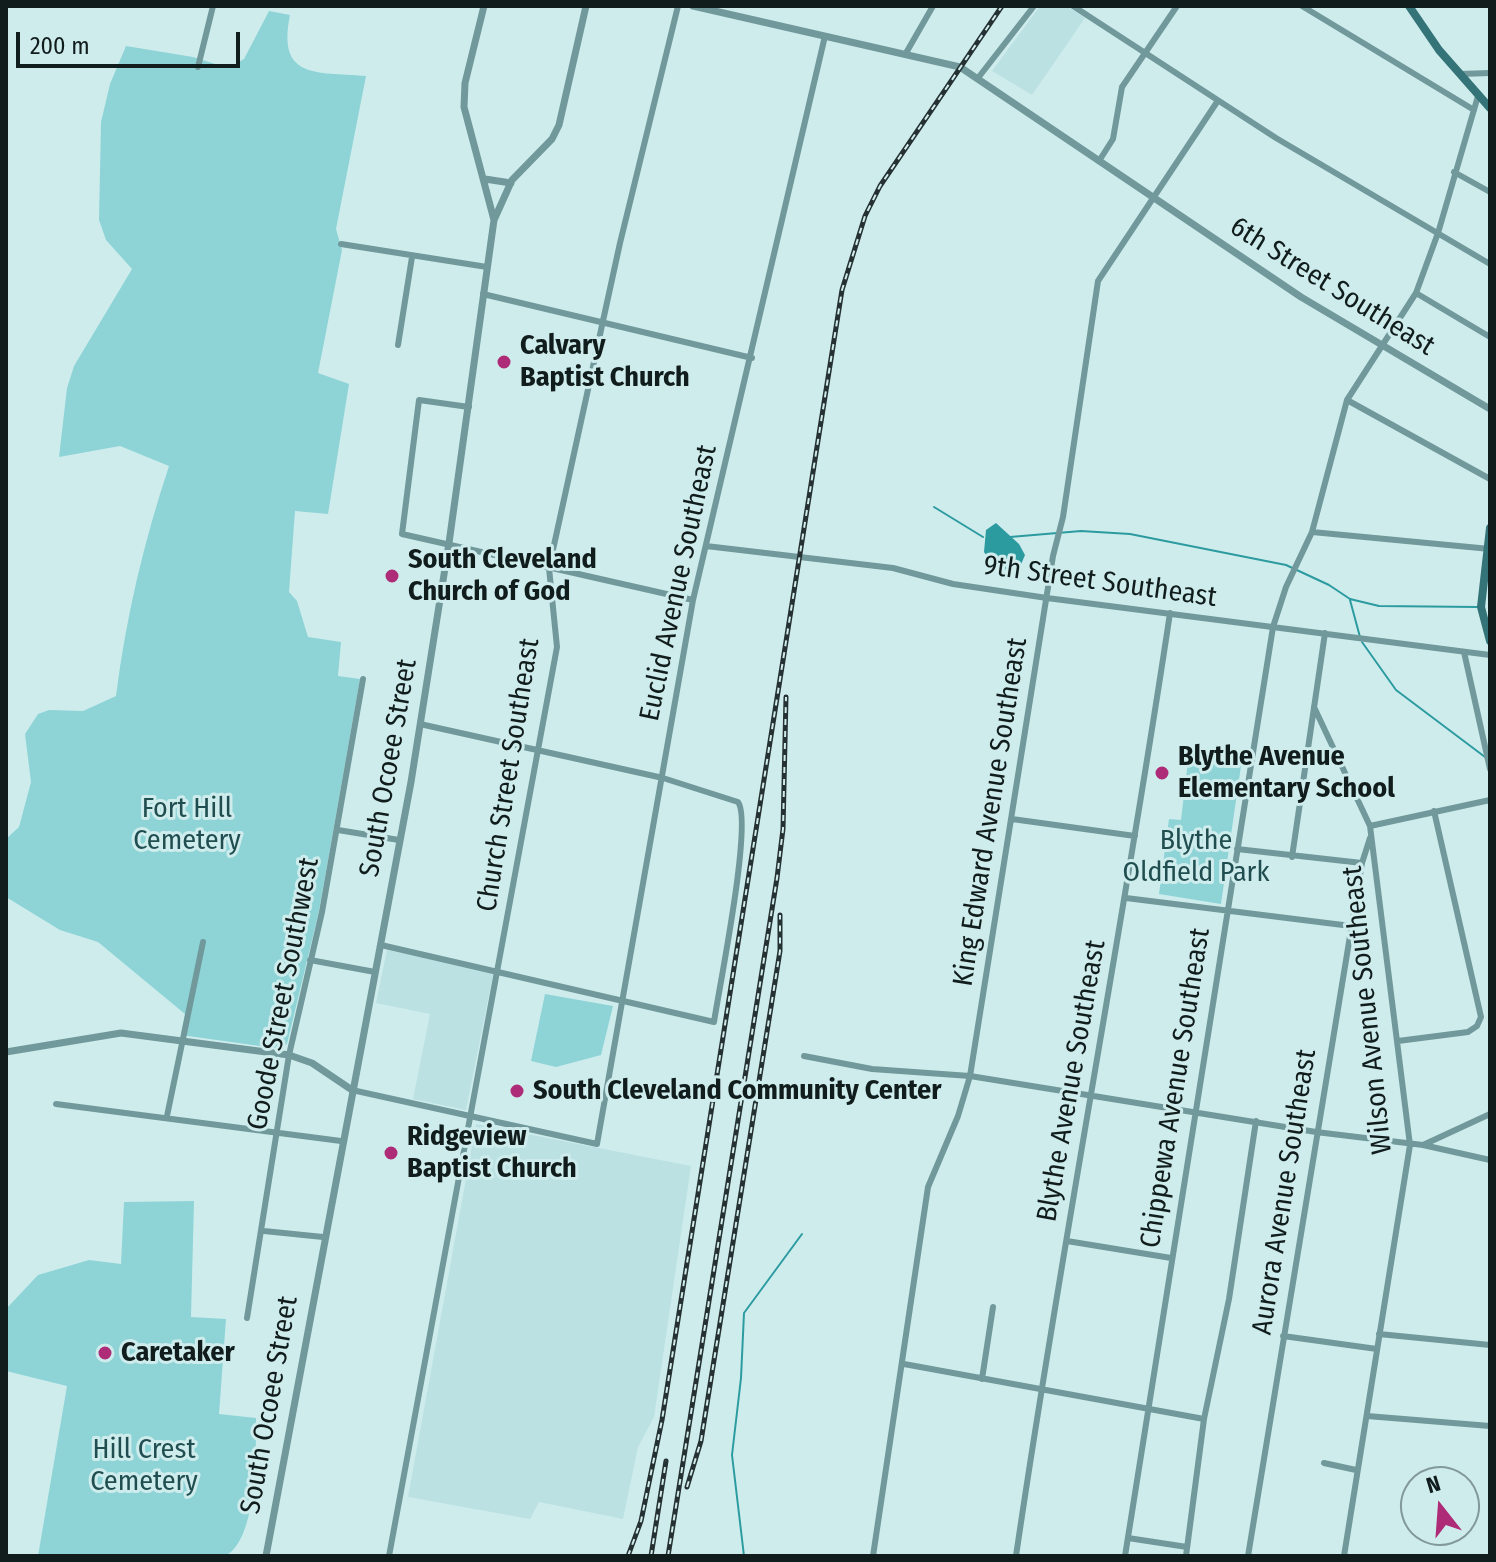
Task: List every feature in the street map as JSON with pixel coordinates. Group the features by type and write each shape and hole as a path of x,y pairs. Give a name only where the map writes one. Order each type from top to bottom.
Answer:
{"main road":[{"path":"1409,6 1490,108"},
{"path":"1490,528 1481,607 1490,641"}],"street":[{"path":"198,67 213,6"},
{"path":"484,6 465,83 464,107 494,220"},
{"name":"South Ocoee Street","path":"266,1556 420,724 469,407 494,220 511,183 552,139 559,125 586,6"},
{"name":"Church Street Southeast","path":"389,1556 557,647 549,568 678,6"},
{"name":"6th Street Southeast","path":"693,6 960,67 1301,297 1490,409"},
{"path":"906,53 933,6"},
{"path":"978,78 1034,6"},
{"path":"1073,6 1217,102 1490,264"},
{"path":"1099,161 1113,139 1122,87 1177,6"},
{"path":"1302,6 1474,110"},
{"name":"Euclid Avenue Southeast","path":"469,1115 597,1144 693,600 825,36"},
{"path":"1460,74 1490,73"},
{"name":"Chippewa Avenue Southeast","path":"1125,1556 1273,627 1286,587 1312,532 1347,400 1416,293 1438,233 1478,96"},
{"name":"King Edward Avenue Southeast","path":"873,1556 928,1187 958,1116 970,1076 1098,281 1217,102"},
{"path":"1454,172 1490,192"},
{"path":"485,179 511,183"},
{"path":"341,244 487,267"},
{"path":"398,345 412,257"},
{"path":"1416,293 1490,337"},
{"path":"483,294 752,358"},
{"path":"469,407 419,400 402,534 693,600"},
{"path":"1347,400 1490,479"},
{"path":"1312,532 1488,549"},
{"name":"9th Street Southeast","path":"706,546 893,568 953,584 1047,598 1490,655"},
{"name":"Blythe Avenue Southeast","path":"1016,1556 1040,1389 1093,1095 1170,613"},
{"path":"1292,857 1325,633"},
{"path":"1464,652 1490,769"},
{"name":"Goode Street Southwest","path":"247,1318 264,1231 289,1055 338,830 363,679"},
{"name":"Wilson Avenue Southeast","path":"1314,707 1370,826 1410,1145 1344,1556"},
{"path":"381,945 714,1022 742,838 742,808 732,798 663,778 420,724"},
{"path":"1370,826 1490,800"},
{"path":"1398,1041 1468,1032 1477,1026 1481,1017 1434,811"},
{"path":"1012,819 1135,836"},
{"path":"338,830 399,840"},
{"name":"Aurora Avenue Southeast","path":"1248,1556 1351,926 1362,863 1371,836"},
{"path":"1237,849 1362,863"},
{"path":"1126,898 1351,926"},
{"path":"167,1116 203,942"},
{"path":"310,960 375,972"},
{"path":"6,1052 121,1033 289,1055 312,1063 352,1090 469,1115"},
{"path":"804,1056 872,1069 970,1076 1410,1145 1423,1145 1490,1114"},
{"path":"56,1104 341,1141"},
{"path":"1186,1556 1204,1419 1229,1299 1256,1121"},
{"path":"1423,1145 1433,1150 1490,1160"},
{"path":"264,1231 323,1237"},
{"path":"1067,1241 1171,1258"},
{"path":"982,1379 993,1307"},
{"path":"1379,1334 1490,1345"},
{"path":"1283,1336 1377,1349"},
{"path":"904,1364 1204,1419"},
{"path":"1367,1416 1490,1426"},
{"path":"1324,1463 1356,1470"},
{"path":"1128,1538 1187,1547"}],"shaded area":[{"path":"1040,6 1066,6 1085,18 1032,95 992,71"},
{"path":"996,523 1019,544 1025,555 1020,567 1012,572 993,565 984,552 986,530"},
{"path":"387,950 494,970 466,1110 413,1099 430,1014 376,1003"},
{"path":"476,1124 691,1166 654,1417 638,1447 623,1519 539,1502 530,1519 408,1497"}],"green space":[{"name":"Fort Hill Cemetery","path":"269,11 290,15 287,36 289,51 304,68 331,74 366,76 336,229 342,250 318,373 349,384 328,514 295,511 289,592 297,601 308,637 341,642 338,676 360,679 319,911 287,1044 281,1049 181,1035 185,1014 98,942 60,930 6,897 6,839 19,827 31,782 25,734 38,714 49,710 83,711 116,696 137,580 169,466 120,446 59,457 67,388 74,366 132,269 106,240 99,220 101,122 110,84 126,46 193,57 228,68 244,59"},
{"name":"Blythe Oldfield Park","path":"1188,761 1241,766 1221,904 1159,894 1169,819 1181,820"},
{"path":"545,994 613,1006 601,1055 556,1067 531,1061"},
{"name":"Hill Crest Cemetery","path":"194,1201 191,1317 226,1319 219,1414 256,1418 253,1493 244,1532 236,1547 225,1556 38,1556 67,1386 6,1371 6,1309 38,1275 89,1260 121,1264 124,1202"}],"waterway":[{"path":"934,507 983,537"},
{"path":"1010,537 1081,531 1130,534 1286,565 1329,585 1350,599 1379,606 1477,607"},
{"path":"1350,600 1360,637"},
{"path":"1362,642 1396,690 1485,757"},
{"path":"744,1556 732,1455 741,1378 744,1313 802,1234"}],"railway":[{"path":"628,1556 641,1521 662,1420 842,290 865,216 880,186 1002,6"},
{"path":"668,1556 777,878 783,829 786,697"},
{"path":"687,1487 701,1441 780,951 780,915"},
{"path":"651,1556 666,1461"}],"place":[{"name":"Calvary Baptist Church","path":"504,362"},
{"name":"South Cleveland Church of God","path":"392,576"},
{"name":"Blythe Avenue Elementary School","path":"1162,773"},
{"name":"South Cleveland Community Center","path":"517,1091"},
{"name":"Ridgeview Baptist Church","path":"391,1153"},
{"name":"Caretaker","path":"105,1353"}]}
